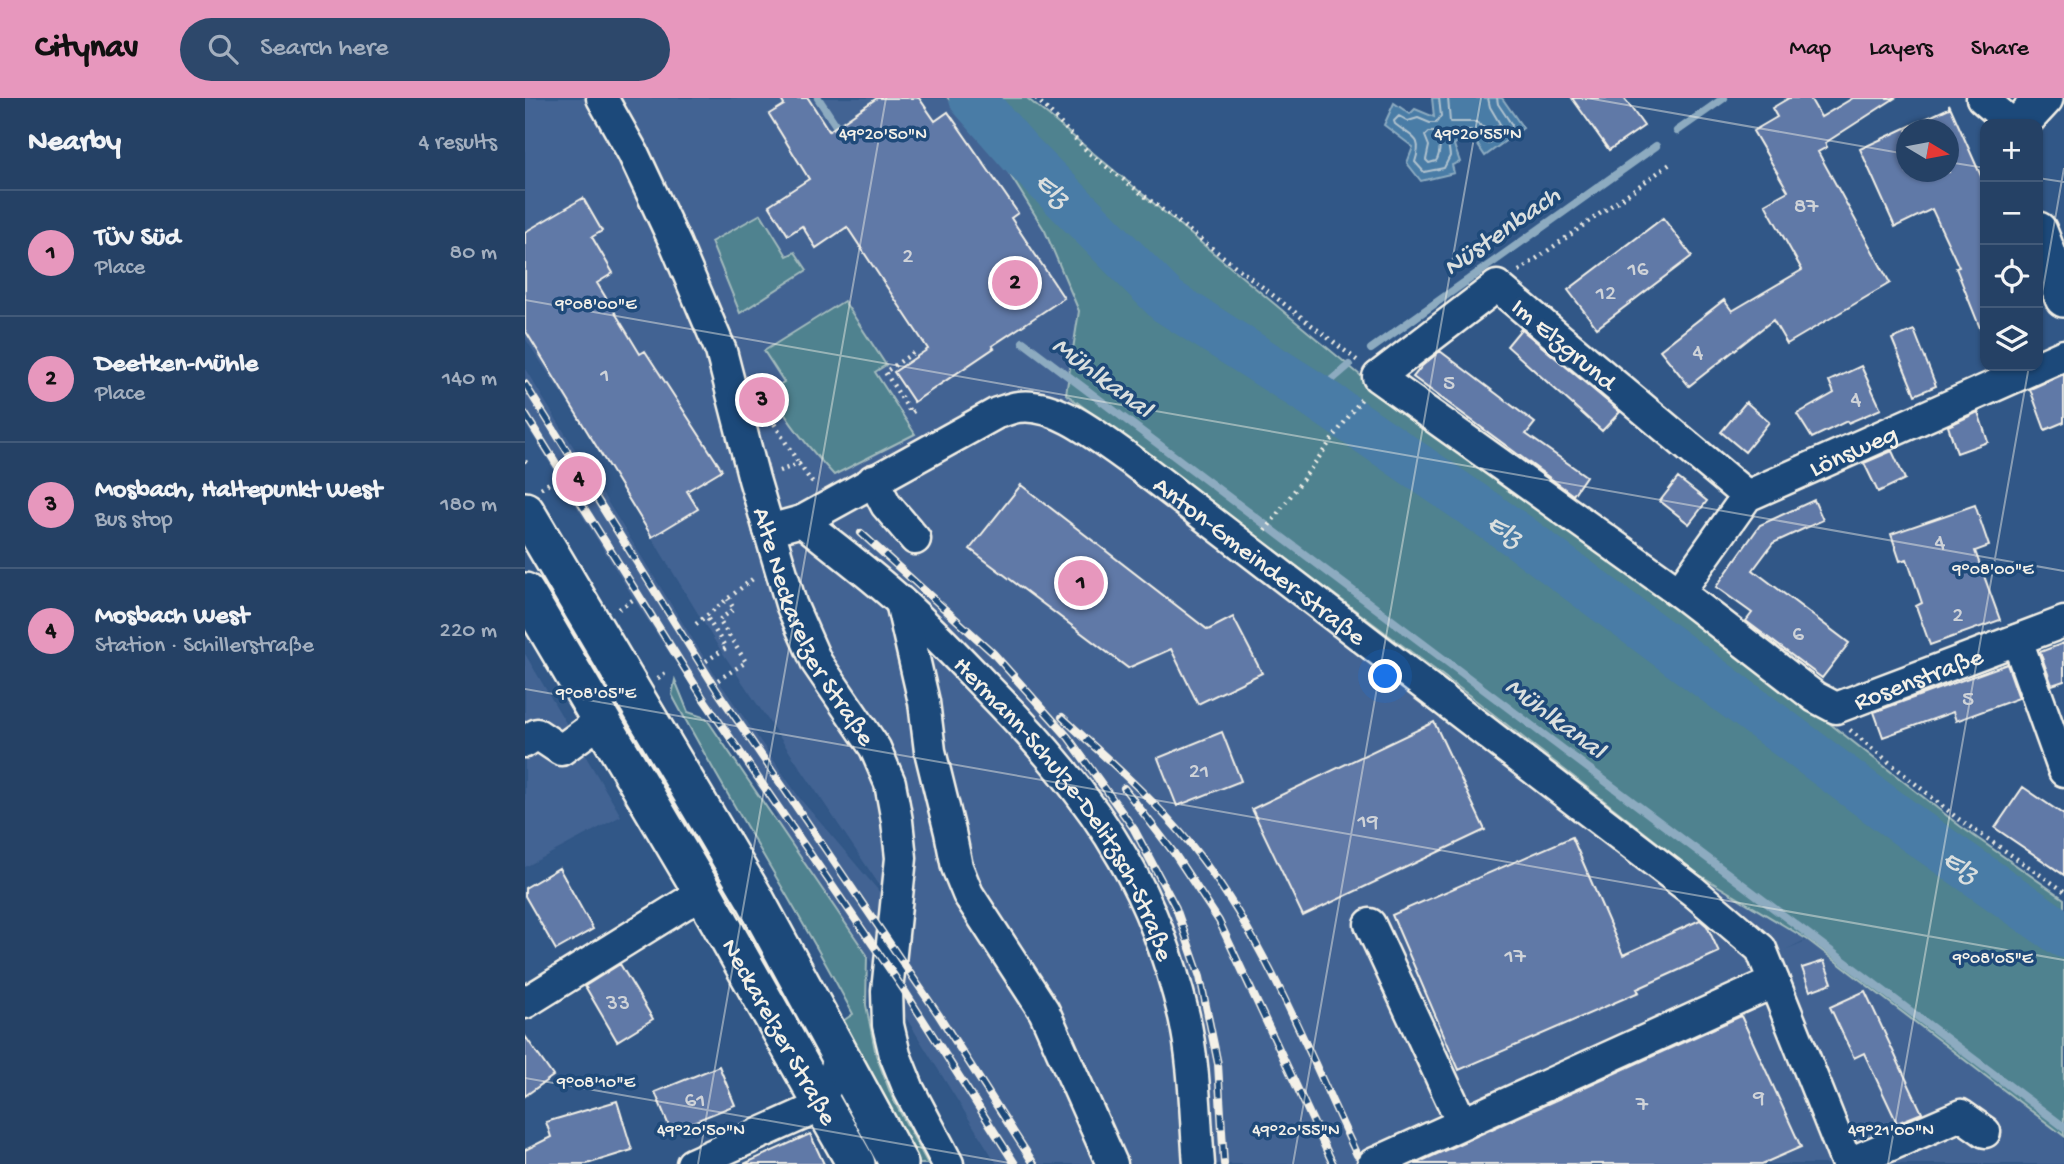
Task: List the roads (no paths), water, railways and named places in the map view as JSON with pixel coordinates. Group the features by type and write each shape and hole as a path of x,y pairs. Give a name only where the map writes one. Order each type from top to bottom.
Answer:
{"main road":[{"path":"2025,119 2044,98"},
{"path":"2043,244 2064,298"},
{"path":"534,520 755,899 899,1164"},
{"name":"Neckarelzer Straße","path":"525,592 705,896 856,1164"}],"street":[{"name":"Alte Neckarelzer Straße","path":"602,98 633,153 721,351 754,479 791,604 817,663 875,748 890,783 898,821 901,858 887,991 888,1025 895,1055 909,1090 949,1164"},
{"path":"1982,98 2006,119"},
{"name":"Im Elzgrund","path":"1373,384 1497,286 1747,496"},
{"name":"Lönsweg","path":"1747,496 2064,355"},
{"name":"Rosenstraße","path":"1373,384 1679,592 1815,697 1836,708 2064,622"},
{"name":"Anton-Gmeinder-Straße","path":"769,530 802,521 997,413 1020,407 1046,409 1069,419 1135,463 1693,891 1761,948 1847,1164"},
{"path":"873,480 886,505 915,539"},
{"path":"1679,592 1747,496"},
{"name":"Hermann-Schulze-Delitzsch-Straße","path":"802,521 901,602 1014,716 1092,811 1123,858 1166,956 1184,1018 1192,1070 1199,1164"},
{"path":"901,602 924,702 930,751 957,867 968,894 1044,1011 1112,1164"},
{"path":"2017,640 2064,771"},
{"path":"528,728 561,750 601,721"},
{"path":"525,1003 684,904 705,896"},
{"path":"1370,924 1462,1124"},
{"path":"1373,1164 1774,982"},
{"path":"692,1164 810,1111 834,1077 840,1055"},
{"path":"1847,1164 1961,1115 1985,1132"}],"water":[{"path":"1432,98 1502,98 1523,128 1485,156 1473,138 1461,137 1454,145 1460,162 1452,165 1454,173 1421,181 1407,163 1413,147 1384,125 1394,103 1410,114 1415,109 1434,117"}],"waterway":[{"name":"Mühlkanal","path":"818,98 841,133"},
{"name":"Elz","path":"972,98 1020,153 1167,301 1314,395 1520,537 1914,830 2064,935"},
{"name":"Nüstenbach","path":"1677,131 1724,98"},
{"name":"Nüstenbach","path":"1371,349 1656,146"},
{"name":"Mühlkanal","path":"1023,342 2064,1127"},
{"name":"Nüstenbach","path":"1314,395 1349,365"}],"railway":[{"path":"525,384 718,692 938,1014 1034,1164"},
{"path":"525,414 705,701 904,990 1015,1164"},
{"path":"861,533 993,653 1068,737 1134,829 1176,908 1200,977 1218,1064 1224,1164"},
{"path":"1062,717 1161,811 1217,880 1241,917 1283,995 1357,1155"},
{"path":"1124,788 1174,853 1219,921 1333,1164"}],"place":[{"name":"Deetken-Mühle","path":"1015,283"},
{"name":"Mosbach, Haltepunkt West","path":"762,400"},
{"name":"Mosbach West","path":"579,479"},
{"name":"TÜV Süd","path":"1081,583"}]}
